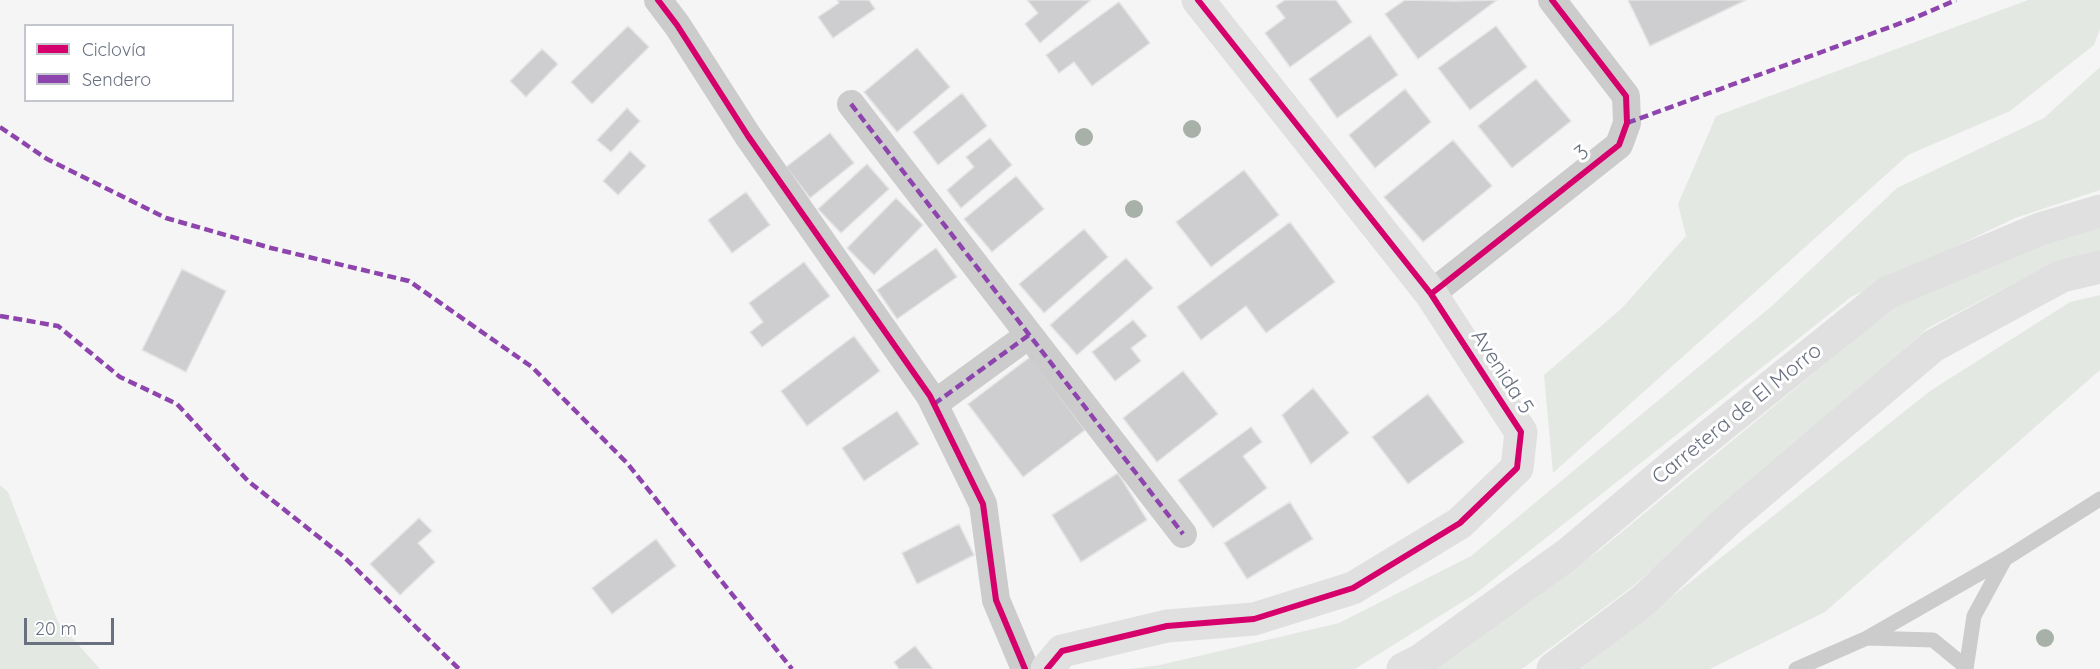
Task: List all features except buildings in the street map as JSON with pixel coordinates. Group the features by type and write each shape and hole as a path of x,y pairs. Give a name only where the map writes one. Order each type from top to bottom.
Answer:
{"main road":[{"name":"Avenida 5","path":"1047,669 1062,651 1167,626 1254,619 1353,588 1460,523 1517,468 1521,432 1431,294 1198,0"},
{"name":"Carretera de El Morro","path":"1403,669 1421,660 1568,554 1678,461 1887,293 2040,229 2100,211"},
{"path":"1553,669 1644,600 1728,520 1933,346 2062,276 2100,267"}],"street":[{"path":"658,0 934,404 983,504 996,600 1025,669"},
{"name":"3","path":"1431,294 1619,145 1627,123 1626,96 1552,0"},
{"path":"851,104 1183,534"},
{"path":"934,404 1029,335"}],"lane":[{"path":"1796,669 1867,638 2005,559 2100,499"},
{"path":"1966,668 1974,616 2005,559"},
{"path":"1867,638 1933,640 1966,668"}],"shaded area":[{"path":"2028,0 2100,0 2100,29 2094,45 2010,111 1908,155 1553,473 1544,375 1622,308 1686,236 1678,204 1716,116"},
{"path":"2100,67 2100,190 2015,218 1851,297 1475,594 1355,669 1129,669 1160,665 1339,623 1471,556 1773,305 1897,188 2044,118"},
{"path":"2100,226 2100,251 2053,263 1928,328 1632,587 1522,669 1434,669 1600,550 1895,306 2047,241"},
{"path":"2100,295 2100,370 1825,612 1710,669 1581,669 1930,391 2070,302"},
{"path":"0,485 8,492 58,622 100,669 0,669"}],"marked path":[{"path":"1627,123 1912,19 1956,0"},
{"path":"851,104 1183,534"},
{"path":"0,127 47,159 166,218 271,248 409,281 532,367 627,463 792,669"},
{"path":"0,316 58,326 120,377 177,404 248,481 344,557 459,669"},
{"path":"934,404 1029,335"}],"cycle path":[{"path":"658,0 677,25 748,136 930,396 983,504 996,600 1025,669"},
{"path":"1047,669 1062,651 1167,626 1254,619 1353,588 1460,523 1517,468 1521,432 1431,294 1198,0"},
{"path":"1431,294 1619,145 1627,123 1626,96 1552,0"}]}
